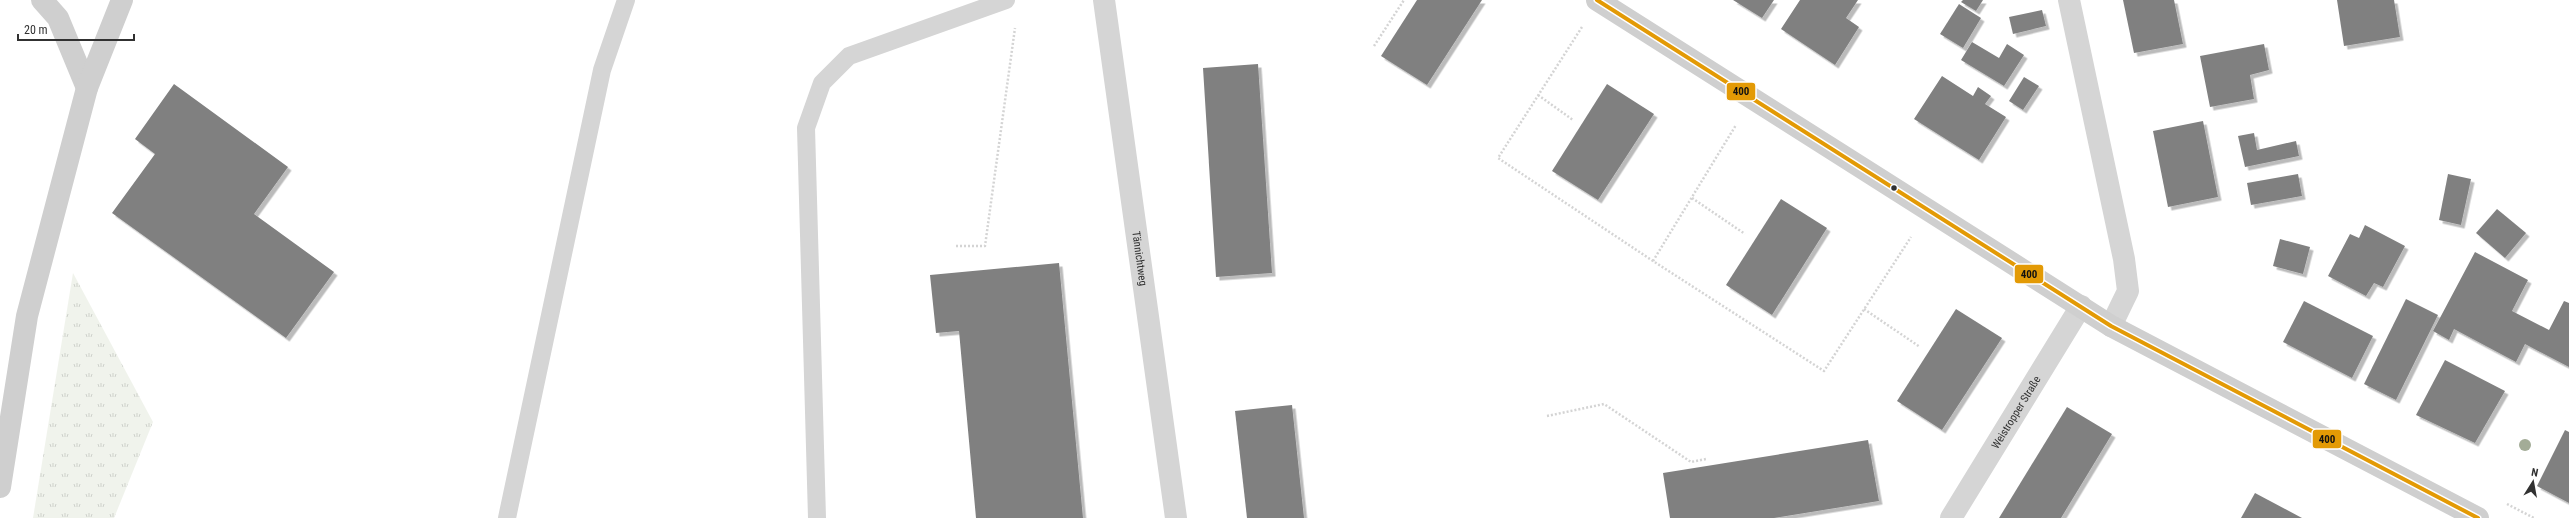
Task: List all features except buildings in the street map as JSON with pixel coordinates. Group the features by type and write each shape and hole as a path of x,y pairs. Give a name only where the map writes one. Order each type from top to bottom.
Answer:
{"street":[{"path":"42,0 58,18 87,88"},
{"path":"0,487 27,316 87,88 122,0"},
{"name":"Tännichtweg","path":"1104,0 1176,518"},
{"path":"2069,0 2124,259 2128,290 2111,326"},
{"path":"1597,1 2111,326 2478,518"},
{"name":"Weistropper Straße","path":"1951,518 2081,306"}],"lane":[{"path":"507,518 602,70 626,0"},
{"path":"817,518 806,128 822,83 849,56 1006,0"}],"path":[{"path":"1374,46 1404,0"},
{"path":"1597,1 1498,158 1653,261 1824,371 1928,209"},
{"path":"956,246 985,246 1016,23"},
{"path":"1538,95 1573,120"},
{"path":"1653,261 1752,99"},
{"path":"1692,198 1745,234"},
{"path":"1864,309 1920,347"},
{"path":"1547,416 1604,404 1691,462 1706,459"},
{"path":"2505,503 2534,518"}],"green space":[{"path":"73,273 153,422 114,518 33,518"}],"transit line":[{"name":"400","path":"1597,0 2111,326 2478,518"}]}
